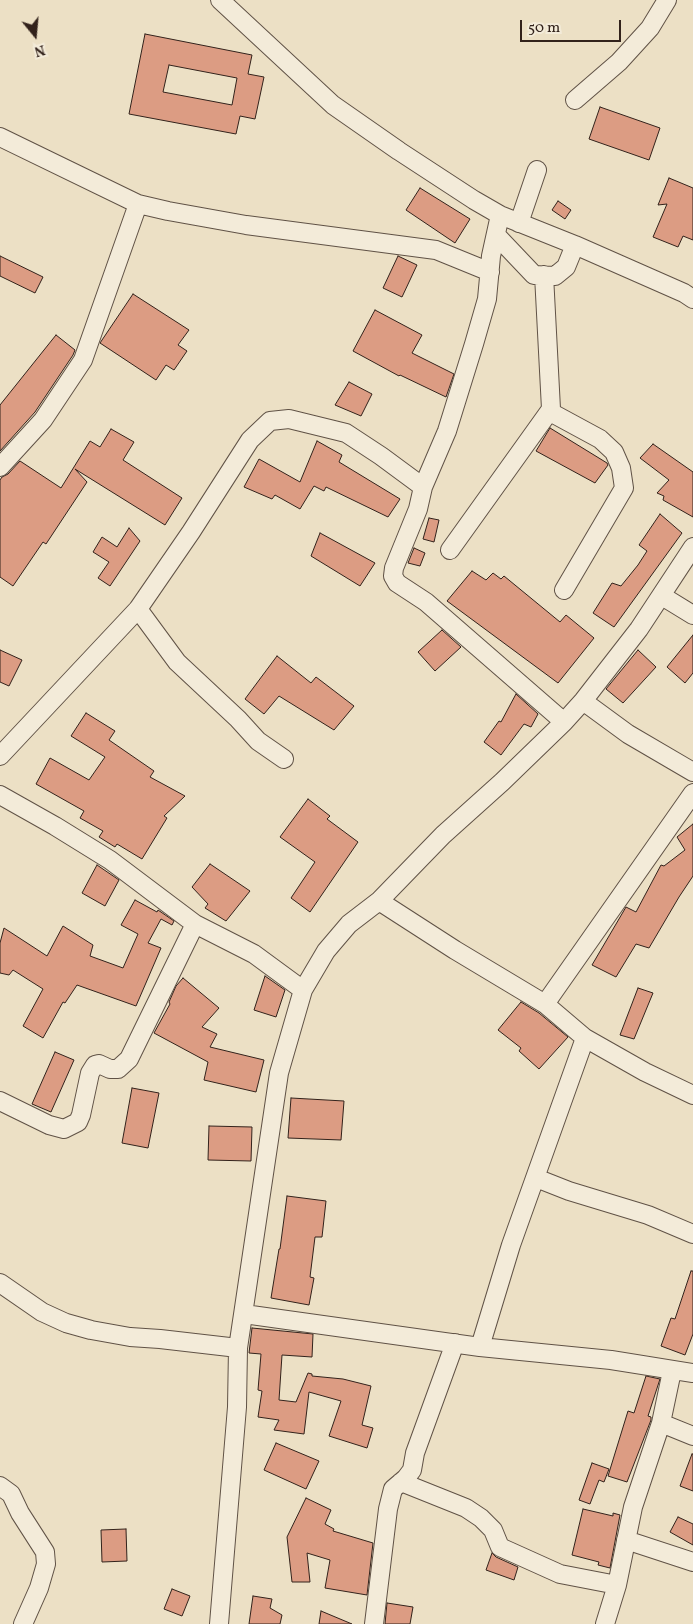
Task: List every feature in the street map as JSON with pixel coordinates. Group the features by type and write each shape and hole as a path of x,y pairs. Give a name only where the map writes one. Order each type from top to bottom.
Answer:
{"street":[{"path":"220,0 233,7 333,105 399,152 474,200 519,223 575,245 684,293 693,300"},
{"path":"575,100 619,62 650,28 667,0"},
{"path":"0,137 138,204 246,225 436,250 490,272"},
{"path":"519,223 537,170"},
{"path":"0,468 43,420 83,360 138,204"},
{"path":"500,214 487,299 450,422 423,487 418,509 394,568 393,576 397,583 426,602 564,722"},
{"path":"496,235 534,275 555,276 566,267 575,245"},
{"path":"544,275 550,409 552,413 600,439 614,452 621,468 624,488 564,590"},
{"path":"450,550 550,409"},
{"path":"0,756 138,609 191,532 250,440 270,421 289,420 346,434 381,456 423,487"},
{"path":"219,1624 237,1407 238,1348 279,1073 303,990 326,951 349,924 379,901 443,835 502,782 583,701 639,629 693,547"},
{"path":"662,596 693,615"},
{"path":"138,609 177,662 238,719 258,741 284,759"},
{"path":"583,701 628,734 693,772"},
{"path":"546,1004 693,793"},
{"path":"0,795 110,860 196,924 254,954 303,990"},
{"path":"379,901 455,950 546,1004 585,1038 645,1072 693,1095"},
{"path":"0,1101 64,1129 78,1122 90,1073 95,1065 99,1064 110,1069 118,1069 130,1059 196,924"},
{"path":"480,1347 511,1245 585,1038"},
{"path":"536,1178 569,1191 648,1215 693,1234"},
{"path":"0,1283 42,1312 66,1323 91,1330 130,1337 160,1338 238,1348"},
{"path":"244,1314 480,1347 611,1360 693,1373"},
{"path":"374,1624 388,1509 393,1489 412,1470 415,1453 455,1343"},
{"path":"605,1624 617,1585 633,1507 661,1423 672,1371"},
{"path":"661,1423 693,1436"},
{"path":"401,1482 466,1508 493,1530 500,1548 560,1574 617,1585"},
{"path":"0,1486 11,1494 20,1513 45,1552 46,1564 39,1588 23,1624"},
{"path":"626,1540 693,1562"}],"building":[{"path":"145,34 252,55 248,74 264,77 255,119 240,116 236,134 129,114","holes":["169,65 237,78 232,105 163,92"]},
{"path":"600,107 660,128 649,160 589,139"},
{"path":"669,178 693,188 693,240 683,236 678,247 653,237 667,204 658,205"},
{"path":"420,188 470,219 455,243 406,210"},
{"path":"558,201 571,210 565,219 552,210"},
{"path":"0,256 43,277 35,293 0,276"},
{"path":"398,256 417,265 402,297 383,288"},
{"path":"133,294 189,330 178,345 187,351 174,370 166,365 156,380 100,343"},
{"path":"375,310 422,335 412,353 454,374 446,397 399,376 353,351"},
{"path":"56,335 75,350 73,355 35,412 0,451 0,405"},
{"path":"349,382 372,394 361,416 335,405"},
{"path":"550,428 607,463 608,465 595,483 536,451"},
{"path":"111,429 134,442 123,460 182,498 165,525 75,469 87,482 46,544 43,542 13,586 0,577 0,480 20,461 61,488 90,441 100,447"},
{"path":"317,441 342,455 339,462 400,499 388,517 326,487 324,491 314,486 300,509 275,495 272,499 244,487 259,459 300,482"},
{"path":"653,444 693,472 693,517 663,500 664,496 657,493 669,480 640,458"},
{"path":"660,514 682,533 614,627 593,613 612,583 621,586 638,565 647,551 639,545"},
{"path":"429,518 439,520 434,542 423,539"},
{"path":"129,528 140,541 110,586 98,578 109,562 93,552 102,537 117,547"},
{"path":"320,533 375,563 360,586 311,556"},
{"path":"414,548 425,553 420,566 408,563"},
{"path":"472,571 486,580 493,573 501,579 504,576 560,622 566,615 594,638 558,683 447,601"},
{"path":"442,630 461,647 435,671 418,652"},
{"path":"693,635 693,673 685,683 667,667"},
{"path":"0,650 22,660 9,686 0,682"},
{"path":"638,650 656,667 623,703 606,689"},
{"path":"277,656 311,683 316,677 354,706 334,730 279,696 264,714 245,699"},
{"path":"516,694 538,714 531,727 524,724 501,755 484,742 499,721 501,722"},
{"path":"86,713 115,731 109,740 154,771 150,777 185,796 164,816 167,818 142,859 117,844 115,847 99,837 103,831 80,818 84,811 36,784 50,758 89,780 105,757 71,736"},
{"path":"308,799 330,816 327,819 358,842 310,912 291,898 315,862 280,837"},
{"path":"693,824 693,876 649,948 636,944 616,977 592,965 626,907 636,912 661,865 664,866 685,850 677,837"},
{"path":"210,864 250,891 226,921 205,908 208,904 192,887"},
{"path":"97,865 119,880 105,906 82,893"},
{"path":"135,900 157,912 158,910 174,921 172,925 161,919 148,943 161,948 136,1006 77,985 65,1003 63,1002 43,1038 23,1026 43,989 13,970 9,975 0,973 0,943 4,928 47,956 63,926 93,945 90,956 123,968 138,934 121,925"},
{"path":"265,976 285,990 276,1017 254,1010"},
{"path":"183,978 219,1008 202,1027 217,1034 210,1047 264,1060 256,1092 204,1080 208,1062 154,1033 170,1004 169,1002 176,986"},
{"path":"638,988 653,993 634,1039 620,1035"},
{"path":"521,1002 539,1013 568,1037 539,1069 519,1051 521,1048 498,1030"},
{"path":"55,1052 74,1060 51,1112 32,1104"},
{"path":"132,1088 159,1093 148,1148 122,1143"},
{"path":"291,1098 344,1101 341,1140 288,1138"},
{"path":"209,1126 252,1127 251,1161 208,1160"},
{"path":"287,1196 326,1201 322,1237 315,1237 310,1277 314,1278 309,1305 271,1298"},
{"path":"691,1271 693,1271 693,1334 685,1355 661,1346 671,1318 675,1319"},
{"path":"252,1328 313,1334 312,1357 282,1355 279,1400 296,1402 308,1373 312,1374 312,1376 343,1379 371,1386 362,1425 373,1428 367,1448 329,1436 341,1401 309,1392 304,1434 274,1430 279,1420 258,1417 262,1391 258,1390 261,1354 249,1353"},
{"path":"646,1376 660,1379 648,1416 651,1417 651,1420 627,1482 608,1476 628,1411 634,1413"},
{"path":"276,1443 319,1461 306,1489 264,1470"},
{"path":"693,1454 693,1491 680,1486"},
{"path":"592,1463 609,1469 604,1482 599,1480 590,1504 579,1500"},
{"path":"306,1498 331,1510 325,1524 334,1529 333,1531 373,1543 367,1595 325,1588 330,1560 307,1553 310,1582 292,1582 287,1537"},
{"path":"583,1509 613,1516 613,1513 620,1515 610,1568 598,1565 599,1562 572,1555"},
{"path":"678,1517 693,1524 693,1545 670,1532"},
{"path":"126,1529 127,1561 102,1562 101,1530"},
{"path":"492,1553 496,1557 518,1567 514,1580 486,1570"},
{"path":"172,1589 190,1596 182,1616 164,1609"},
{"path":"253,1596 272,1599 270,1608 282,1615 280,1624 249,1624"},
{"path":"387,1603 413,1607 410,1624 385,1624"},
{"path":"321,1611 352,1624 319,1624"}]}
